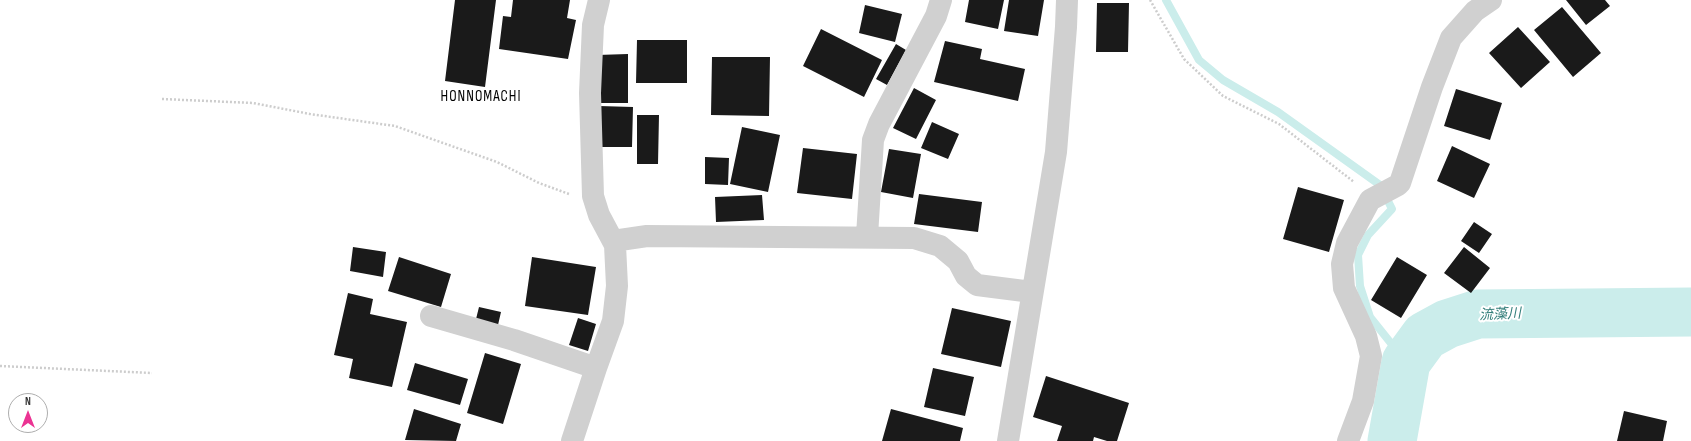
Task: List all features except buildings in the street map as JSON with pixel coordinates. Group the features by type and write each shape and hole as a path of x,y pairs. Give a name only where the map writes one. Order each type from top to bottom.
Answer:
{"street":[{"path":"572,441 613,321 616,286 615,245 599,215 593,196 590,93 593,25 598,0"},
{"path":"867,236 873,140 879,124 936,16 941,0"},
{"path":"1008,441 1056,152 1067,0"},
{"path":"1348,441 1363,401 1371,356 1366,336 1344,288 1342,264 1347,243 1380,195 1400,183 1432,87 1451,38 1475,11 1491,0"},
{"path":"613,241 647,236 867,236 914,238 940,246 958,261 966,276 977,285 1032,292"},
{"path":"431,316 514,340 596,368"}],"path":[{"path":"1150,0 1184,59 1223,96 1279,124 1364,190 1380,195"},
{"path":"162,99 253,103 310,114 395,126 497,162 539,183 583,200 593,196"},
{"path":"0,366 152,373"}],"waterway":[{"path":"1166,0 1199,60 1223,80 1278,112 1380,185 1392,209 1368,235 1358,255 1360,286 1370,317 1406,362"},
{"name":"流藻川","path":"1392,441 1406,362 1425,336 1447,324 1478,314 1691,312"}],"district":[{"name":"HONNOMACHI","path":"481,97"}]}
